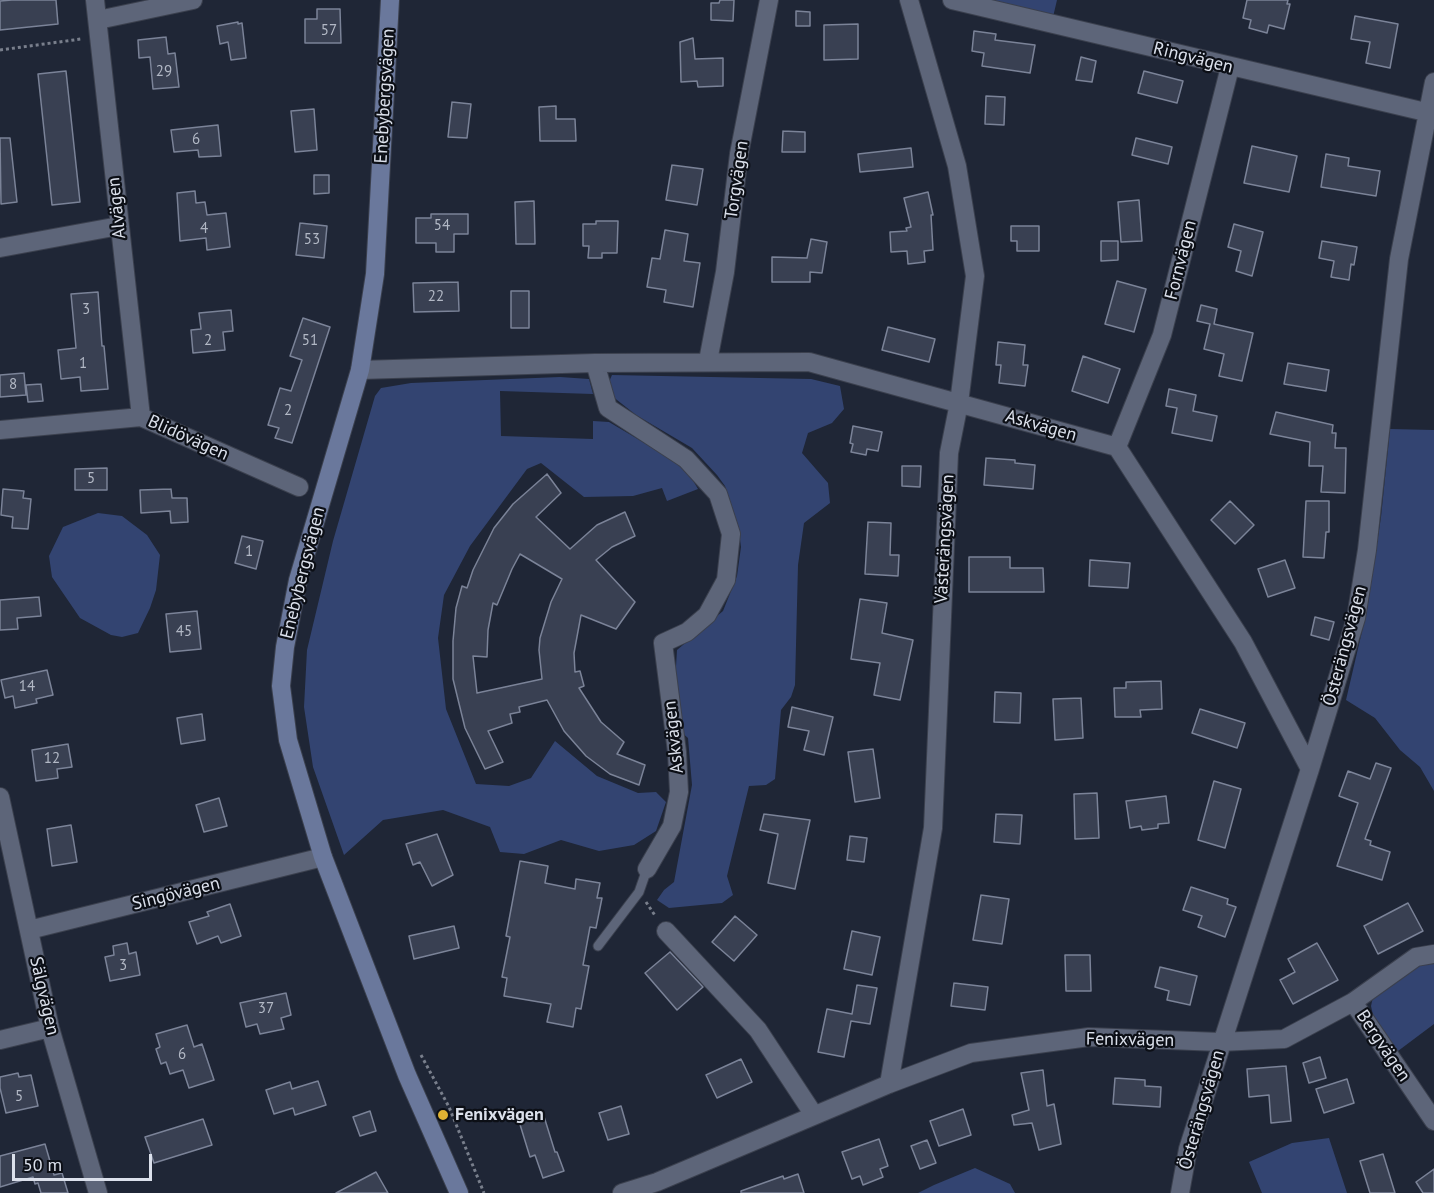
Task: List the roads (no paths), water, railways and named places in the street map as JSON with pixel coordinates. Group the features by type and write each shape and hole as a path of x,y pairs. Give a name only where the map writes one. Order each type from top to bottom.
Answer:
{"main road":[{"name":"Enebybergsvägen","path":"390,0 375,274 360,370 298,580 285,647 281,686 288,740 323,857 407,1075 459,1193"}],"street":[{"name":"Alvägen","path":"95,0 141,417"},
{"path":"98,28 193,0"},
{"name":"Torgvägen","path":"708,361 725,272 739,154 769,0"},
{"name":"Västerängsvägen","path":"889,1084 933,828 949,453 959,403 975,276 957,166 909,0"},
{"name":"Ringvägen","path":"952,0 1431,114"},
{"name":"Fornvägen","path":"1117,447 1162,335 1230,67"},
{"name":"Österängsvägen","path":"1180,1193 1188,1149 1220,1042 1310,768 1358,607 1368,550 1399,259 1431,114 1434,82"},
{"path":"0,248 119,226"},
{"name":"Askvägen","path":"360,370 595,363 809,362 1117,447"},
{"name":"Askvägen","path":"595,363 608,408 686,459 718,494 730,534 726,580 707,615 687,632 663,644 677,752 679,792 672,826 647,869"},
{"name":"Blidövägen","path":"0,430 141,417 298,487"},
{"path":"1117,447 1243,642 1310,768"},
{"name":"Sälgvägen","path":"0,797 50,1028 98,1193"},
{"name":"Singövägen","path":"29,930 323,857"},
{"path":"666,931 758,1030 814,1115"},
{"name":"Fenixvägen","path":"622,1193 657,1182 889,1084 971,1053 1089,1037 1220,1042 1284,1039 1353,1002 1416,957 1434,954"},
{"name":"Bergvägen","path":"1353,1002 1434,1121"},
{"path":"0,1040 50,1028"},
{"path":"657,1182 672,1193"}],"lane":[{"path":"598,946 639,892 647,869"}],"place":[{"name":"Fenixvägen","path":"443,1115"}]}
